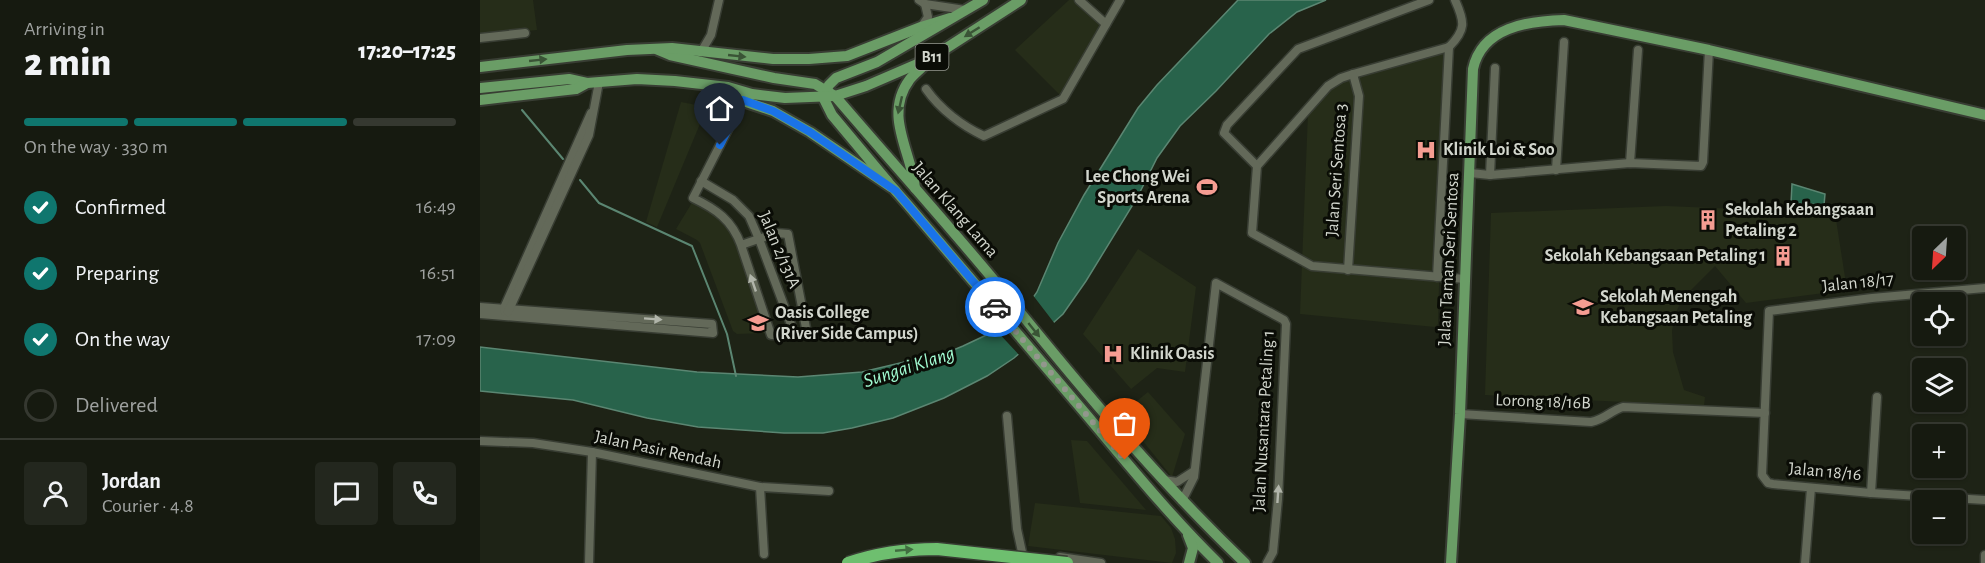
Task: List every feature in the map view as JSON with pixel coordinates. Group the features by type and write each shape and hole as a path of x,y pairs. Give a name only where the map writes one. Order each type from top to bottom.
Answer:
{"highway":[{"path":"848,563 875,555 916,549 937,549 1067,563"}],"main road":[{"name":"B11","path":"828,94 836,78 877,62 983,0"},
{"name":"B11","path":"828,94 866,86 931,57 1021,0"},
{"path":"480,67 627,50 672,48 773,59 847,56 950,18"},
{"name":"Jalan Taman Seri Sentosa","path":"1451,563 1460,414 1473,69 1480,48 1506,30 1532,22 1564,20 1709,50 1985,115"},
{"path":"658,50 670,55 774,78 805,82 828,94"},
{"path":"916,190 898,125 897,112 910,79 931,57"},
{"path":"480,88 569,79 586,83 637,79 728,87 752,94 785,98 828,94"},
{"path":"675,81 773,111 810,132 896,191"},
{"path":"480,100 576,89 586,83"},
{"name":"Jalan Klang Lama","path":"828,94 916,190 1070,374 1163,480 1245,563"},
{"name":"Jalan Klang Lama","path":"828,94 832,115 1187,533 1218,563"},
{"path":"1163,480 1180,504 1237,563"},
{"path":"1187,533 1193,548 1189,563"}],"street":[{"path":"701,52 711,35 719,0"},
{"path":"1079,0 1106,24"},
{"path":"926,89 968,129 984,136 1063,99 1120,0"},
{"path":"1257,166 1224,133 1227,125 1282,64 1298,50 1429,0"},
{"path":"1455,0 1462,15 1463,27 1458,38 1449,47 1353,74 1328,86 1257,166 1252,233 1312,266 1465,279"},
{"path":"922,2 965,10"},
{"path":"921,27 928,17 922,2"},
{"path":"480,38 525,33"},
{"path":"1556,170 1564,42"},
{"path":"1437,277 1449,47"},
{"path":"1630,163 1638,50"},
{"path":"1470,172 1490,175 1630,163 1701,166 1709,50"},
{"path":"1490,175 1495,68"},
{"name":"Jalan Seri Sentosa 3","path":"1348,270 1359,96 1353,74"},
{"path":"507,310 589,135 599,82"},
{"path":"741,245 776,233 788,234 805,332 795,335 771,335 736,232 718,211 693,198 743,100"},
{"name":"Jalan 2/131A","path":"701,181 726,195 742,208 759,239 795,335"},
{"name":"Jalan Nusantara Petaling 1","path":"1194,471 1216,283 1284,320 1286,324 1282,436 1273,552 1267,563"},
{"name":"Jalan 18/17","path":"1771,310 1985,288"},
{"path":"480,307 507,310 713,333 712,324 507,310 480,314"},
{"name":"Jalan 18/16","path":"1771,310 1767,314 1763,479 1773,484 1811,488 1985,500"},
{"path":"1871,493 1877,397"},
{"name":"Lorong 18/16B","path":"1460,414 1591,422 1601,420 1614,410 1623,407 1765,413"},
{"path":"1007,416 1017,529 1022,552 1015,563"},
{"name":"Jalan Pasir Rendah","path":"480,441 533,443 592,452 760,487 829,490"},
{"path":"589,563 592,452"},
{"path":"1163,480 1177,482 1194,471"},
{"path":"1182,501 1191,485 1194,471"},
{"path":"760,487 764,554"},
{"path":"1805,563 1811,488"},
{"path":"1022,552 1101,563"},
{"path":"1984,563 1985,555"}],"shaded area":[{"path":"480,0 533,0 537,30 480,36"},
{"path":"1069,0 1075,0 1102,24 1061,96 1015,50"},
{"path":"1445,51 1438,324 1435,327 1300,314 1308,113 1330,88 1341,81"},
{"path":"681,102 707,107 657,227 646,222"},
{"path":"693,201 716,213 734,234 767,333 737,334 733,331 700,243 676,229"},
{"name":"Sekolah Menengah Kebangsaan Petaling","path":"1666,206 1835,213 1847,290 1746,303 1715,266 1682,299 1675,315 1672,331 1673,352 1684,390 1705,397 1704,406 1485,395 1491,213"},
{"path":"1138,249 1196,287 1185,372 1157,368 1131,389 1083,334"},
{"path":"1148,392 1185,434 1172,477 1121,414"},
{"path":"1071,440 1087,441 1146,510 1080,503"},
{"path":"1035,503 1161,516 1171,528 1176,553 1172,563 1028,546"}],"water":[{"name":"Sungai Klang","path":"1238,0 1326,0 1297,12 1269,34 1180,126 1157,158 1137,198 1063,314 1014,358 987,376 944,398 893,418 823,433 784,433 698,427 647,418 573,400 480,391 480,347 697,372 798,377 862,372 951,351 997,330 1030,302 1037,292 1058,243 1084,195 1138,108"},
{"path":"1792,184 1825,194 1824,205 1791,203"}],"pier":[{"path":"1032,294 1055,324 1020,356 994,328 1013,314"}],"waterway":[{"path":"522,110 563,159"},
{"path":"580,180 599,203 692,246 727,334 736,376"}],"way so far":[{"path":"995,307 1125,460"}],"place":[{"name":"Klinik Loi & Soo","path":"1426,150"},
{"name":"Lee Chong Wei Sports Arena","path":"1207,187"},
{"name":"Sekolah Kebangsaan Petaling 2","path":"1708,220"},
{"name":"Sekolah Kebangsaan Petaling 1","path":"1783,256"},
{"name":"Sekolah Menengah Kebangsaan Petaling","path":"1583,307"},
{"name":"Oasis College (River Side Campus)","path":"758,323"},
{"name":"Klinik Oasis","path":"1113,354"}],"route":[{"path":"720,145 743,100 773,111 810,132 896,191 995,307"}]}
